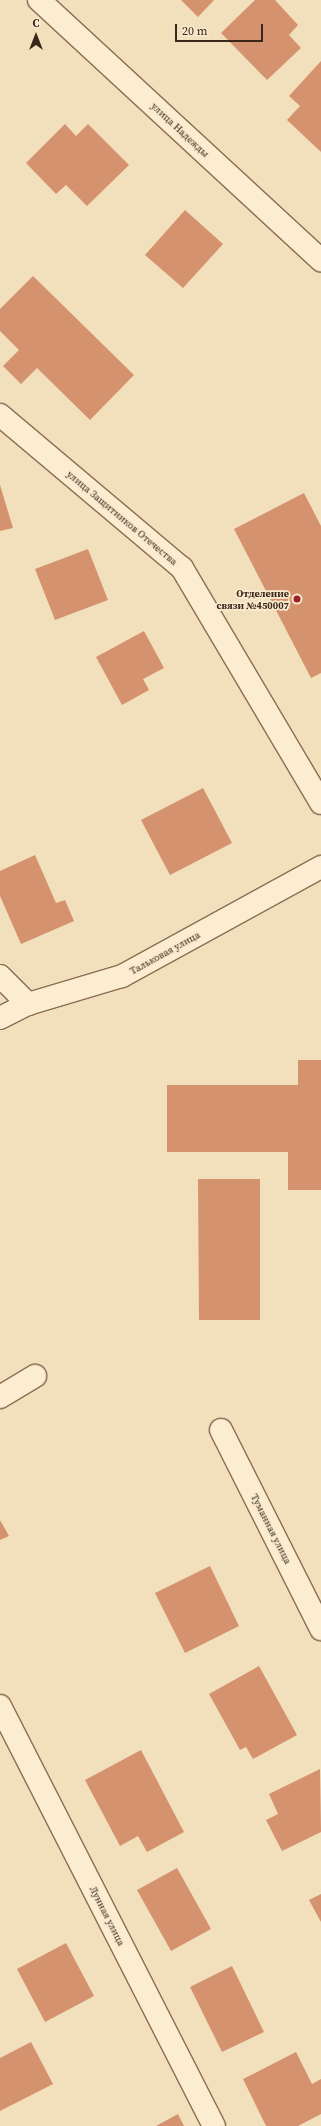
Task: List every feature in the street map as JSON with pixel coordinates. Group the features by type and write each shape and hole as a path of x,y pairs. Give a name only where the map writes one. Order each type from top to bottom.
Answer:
{"street":[{"name":"улица Надежды","path":"39,0 321,260"},
{"name":"улица Защитников Отечества","path":"0,415 182,568 321,803"},
{"name":"Тальковая улица","path":"0,1018 28,1004 122,976 321,867"},
{"path":"0,976 28,1004"},
{"path":"0,1397 35,1376"},
{"name":"Туманная улица","path":"221,1430 321,1629"},
{"name":"Лунная улица","path":"0,1706 214,2126"}],"building":[{"path":"181,0 214,0 198,17"},
{"path":"255,0 275,0 298,25 289,35 301,48 267,80 221,33"},
{"path":"321,61 321,152 287,120 300,106 289,96"},
{"path":"65,124 76,136 88,124 129,165 87,206 66,185 56,194 26,163"},
{"path":"185,210 223,244 183,288 145,255"},
{"path":"33,276 134,375 90,420 37,368 21,384 3,366 19,350 0,331 0,309"},
{"path":"0,485 13,528 0,531"},
{"path":"304,493 321,526 321,673 311,678 234,529"},
{"path":"88,549 108,600 55,620 35,569"},
{"path":"144,631 164,668 143,679 149,690 122,705 96,657"},
{"path":"203,788 232,843 170,875 141,820"},
{"path":"35,855 56,903 65,900 74,921 21,944 0,896 0,871"},
{"path":"298,1060 321,1060 321,1190 288,1190 288,1152 167,1152 167,1085 298,1085"},
{"path":"198,1179 260,1179 260,1320 199,1320"},
{"path":"0,1520 9,1536 0,1540"},
{"path":"210,1566 239,1626 185,1653 155,1593"},
{"path":"259,1666 297,1735 253,1759 246,1747 240,1750 209,1694"},
{"path":"141,1750 184,1832 147,1852 138,1836 120,1846 85,1780"},
{"path":"320,1769 321,1832 282,1851 266,1820 278,1814 269,1794"},
{"path":"177,1868 211,1929 171,1951 137,1890"},
{"path":"321,1894 321,1922 309,1900"},
{"path":"66,1943 94,1996 45,2022 17,1969"},
{"path":"232,1966 264,2032 222,2052 190,1987"},
{"path":"31,2042 53,2084 0,2111 0,2058"},
{"path":"296,2052 312,2084 321,2079 321,2114 298,2126 266,2126 243,2079"},
{"path":"178,2114 184,2126 156,2126"}],"place":[{"name":"Отделение связи №450007","path":"297,599"}]}
